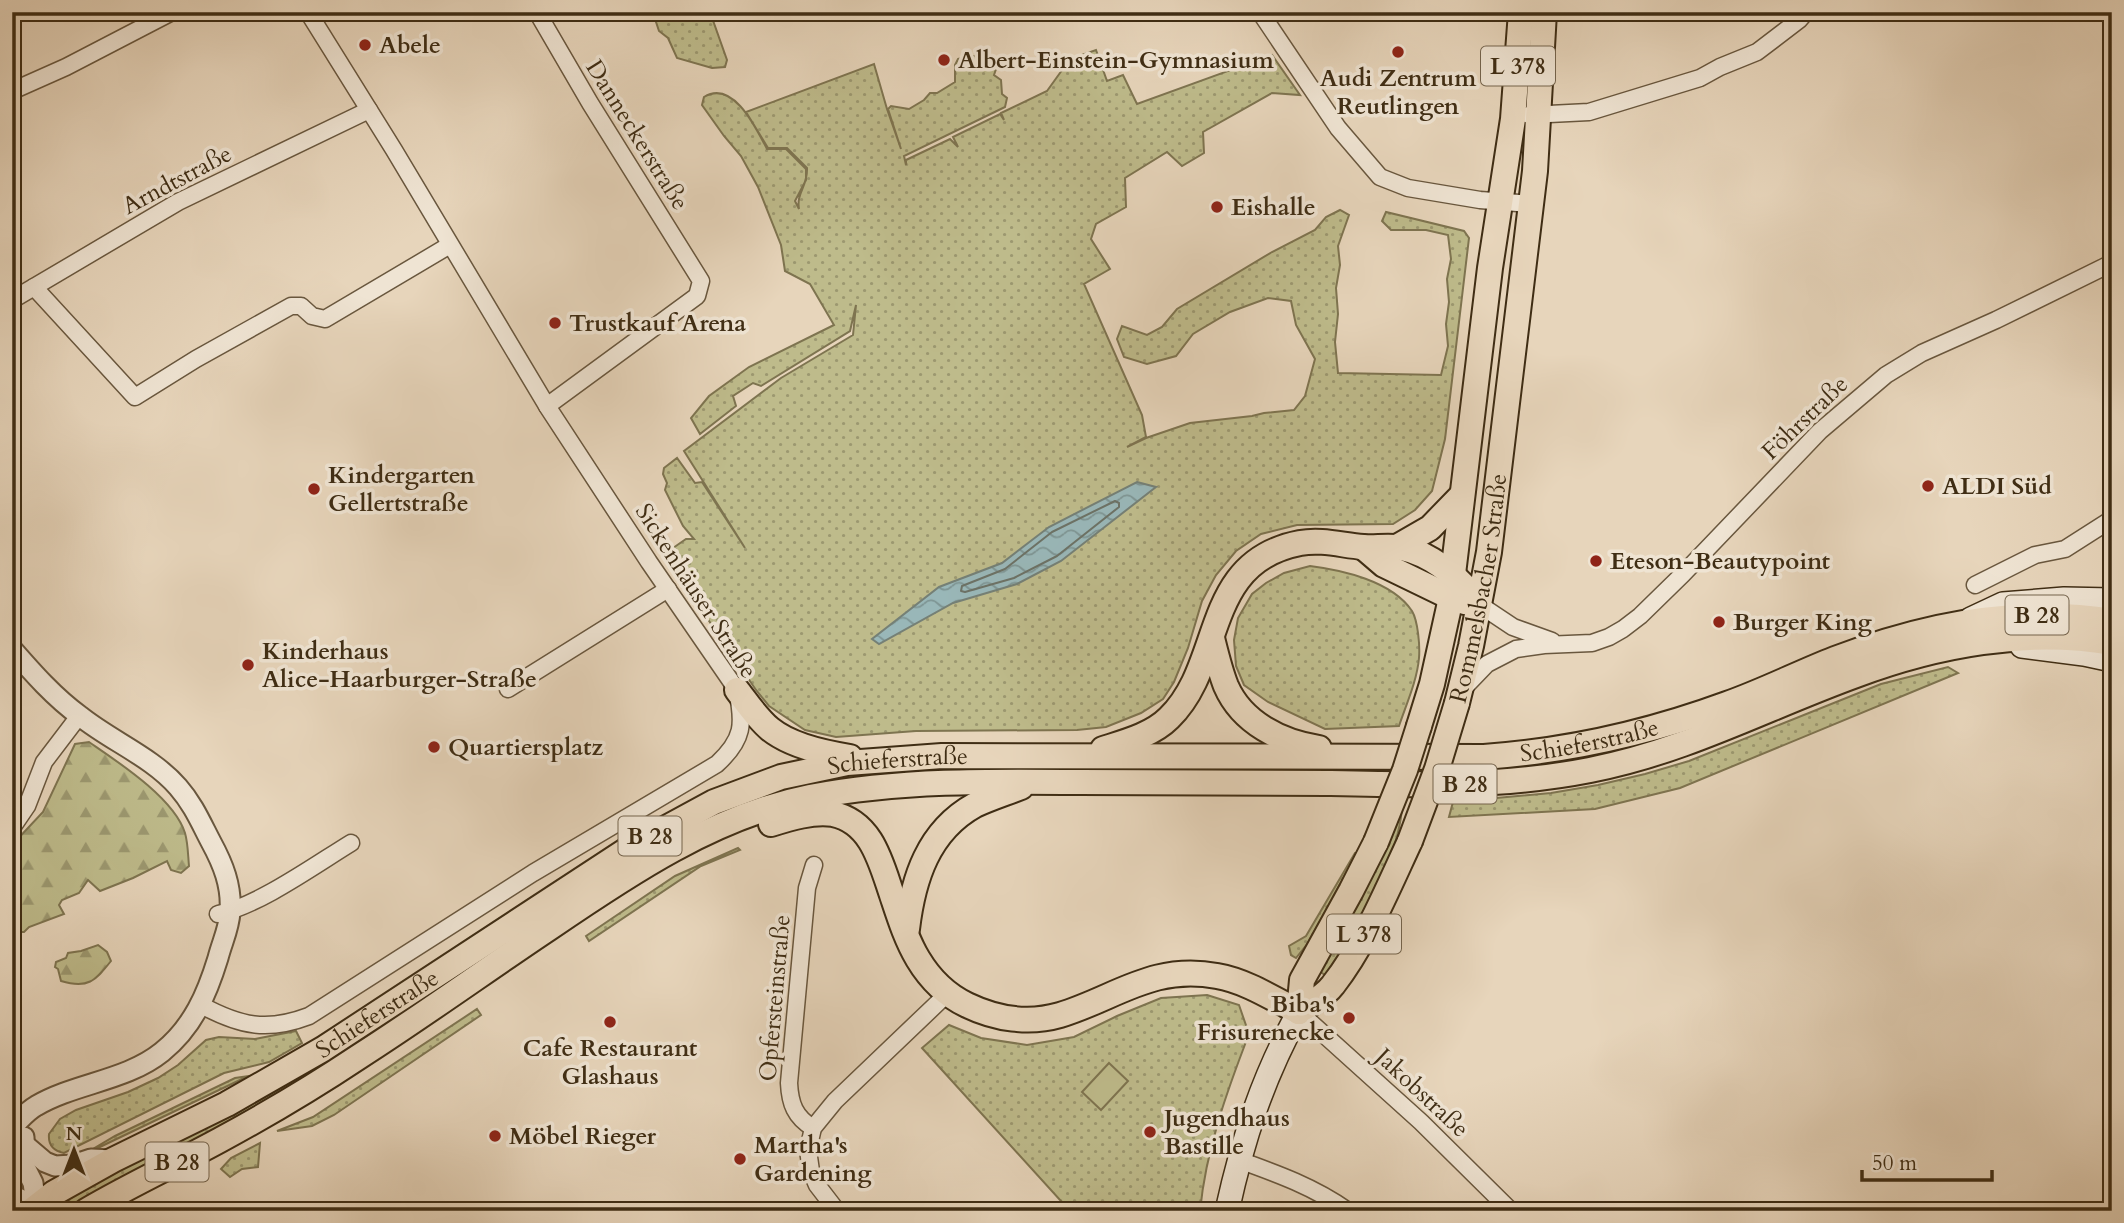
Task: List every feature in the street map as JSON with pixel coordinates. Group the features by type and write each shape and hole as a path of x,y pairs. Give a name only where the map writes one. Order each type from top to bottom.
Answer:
{"main road":[{"name":"Rommelsbacher Straße","path":"1227,1211 1239,1160 1265,1079 1299,1012 1302,980 1376,842 1405,770 1433,684 1452,586 1486,296 1513,119 1521,12"},
{"name":"Rommelsbacher Straße","path":"1299,1012 1332,987 1371,922 1410,841 1437,769 1458,697 1480,605 1489,552 1531,204 1544,12"},
{"path":"1397,547 1430,528 1462,495"},
{"path":"1082,755 1144,734 1171,716 1188,691 1232,587 1266,556 1279,549 1319,541 1363,547 1397,547 1423,555 1452,586 1480,605"},
{"path":"1363,547 1384,565 1452,586"},
{"path":"1962,624 2003,604 2064,599 2112,600"},
{"name":"B 28","path":"1871,658 1926,631 1998,618 2036,615 2112,621"},
{"name":"B 28","path":"1871,658 1922,654 1992,641 2038,637 2112,643"},
{"path":"1212,638 1227,688 1244,714 1255,723 1305,746 1382,757"},
{"path":"1992,641 2112,660"},
{"name":"Schieferstraße","path":"35,1209 54,1194 113,1160 227,1104 313,1055 612,858 694,811 780,777 825,766 942,755 1483,757 1525,754 1616,738 1871,658"},
{"name":"Schieferstraße","path":"86,1211 224,1138 358,1058 578,908 653,861 699,836 782,803 850,790 920,783 1035,781 1457,785 1549,777 1618,764 1683,745 1871,658"},
{"path":"737,690 767,726 780,736 814,749 871,760"},
{"path":"907,933 910,899 920,868 931,846 948,825 975,806 1035,781"},
{"path":"653,861 690,856 733,837 793,817 831,814 844,817 858,825 875,846 911,946 925,969 947,994 965,1004 1016,1020 1034,1019 1060,1015 1141,981 1164,976 1201,975 1241,982 1299,1012"}],"street":[{"path":"12,90 65,67 172,12"},
{"name":"Sickenhäuser Straße","path":"201,1005 224,1016 256,1025 289,1024 309,1016 533,873 716,764 730,751 742,727 737,690 547,406 308,12"},
{"name":"Danneckerstraße","path":"537,12 590,103 701,281 697,296 547,406"},
{"path":"1260,12 1338,128 1380,177 1408,188 1531,204"},
{"path":"1513,119 1539,114 1589,112 1700,78 1757,52 1806,12"},
{"name":"Arndtstraße","path":"12,300 177,202 369,110"},
{"path":"34,287 135,397 291,306 301,306 312,316 326,319 450,245"},
{"name":"Föhrstraße","path":"1458,697 1487,664 1516,649 1592,643 1609,637 1640,616 1820,431 1899,365 2112,263"},
{"path":"1975,585 2035,555 2065,550 2112,519"},
{"path":"508,689 668,589"},
{"name":"Föhrstraße","path":"1480,605 1513,627 1564,644"},
{"path":"12,649 50,690 79,716 161,771 190,801 212,843 211,856 224,913 216,938 218,955 215,968 201,1005 184,1030 162,1052 149,1060 35,1106 17,1123 25,1145 25,1167 33,1182 35,1209"},
{"path":"12,828 27,806 44,762 79,716"},
{"path":"224,913 275,889 351,843"},
{"name":"Opfersteinstraße","path":"813,1128 798,1117 790,1096 789,1083 807,888 814,865"},
{"path":"836,1211 817,1185 811,1171 808,1150 813,1128 835,1101 947,994"},
{"name":"Jakobstraße","path":"1299,1012 1421,1122 1511,1211"},
{"path":"25,1145 45,1162 55,1166 73,1165 91,1159 113,1160"},
{"path":"1239,1160 1310,1187 1348,1211"},
{"path":"12,1195 35,1209 65,1211"}],"green space":[{"path":"649,12 710,12 727,60 725,67 712,68 677,58 668,38 659,31"},
{"path":"1096,50 1107,81 1123,75 1137,104 1272,55 1300,95 1272,93 1203,132 1204,153 1182,166 1167,152 1125,178 1126,207 1096,224 1091,239 1110,269 1084,284 1142,415 1146,437 1127,447 1190,423 1294,410 1305,396 1315,359 1296,325 1291,301 1268,298 1230,312 1193,334 1176,356 1147,364 1124,357 1117,339 1122,326 1147,335 1162,327 1177,309 1272,252 1315,230 1326,217 1340,210 1349,215 1338,246 1340,265 1336,288 1338,314 1335,342 1338,373 1441,375 1448,346 1447,279 1451,259 1448,235 1426,230 1391,230 1382,221 1386,212 1464,231 1469,238 1445,439 1432,491 1415,510 1393,524 1297,525 1261,534 1236,551 1216,575 1202,601 1188,648 1174,682 1163,699 1141,713 1106,727 1077,730 916,731 836,737 805,730 769,706 756,690 669,562 673,548 686,539 694,539 683,526 665,490 667,483 663,474 664,468 677,458 695,483 702,482 745,548 684,451 781,378 853,335 856,305 850,331 761,386 753,383 733,396 736,406 700,434 691,418 709,396 749,367 834,325 810,284 785,271 781,245 758,187 741,156 702,105 704,97 715,93 734,100 750,119 767,149 786,149 806,169 806,178 807,168 787,148 768,148 746,112 874,64 887,109 901,149 888,109 891,106 909,109 930,93 937,93 955,82 955,65 958,59 975,56 988,61 996,69 994,75 1001,80 1002,94 1007,98 1005,107 904,156 906,165 906,160 950,139 958,147 953,137 1000,114 1004,120 1001,113 1047,91 1070,59","holes":["805,182 799,198 799,209 795,201"]},
{"path":"1310,566 1366,579 1392,592 1412,611 1418,634 1418,667 1399,726 1325,729 1268,702 1244,685 1236,666 1234,640 1238,618 1252,594 1266,583 1284,573"},
{"path":"1948,667 1958,673 1680,788 1595,809 1449,817 1453,802 1551,793 1598,785 1689,761 1881,684"},
{"path":"89,742 144,782 169,807 185,833 189,866 181,873 171,870 167,861 100,891 88,880 79,893 62,900 59,905 64,914 29,927 24,932 12,932 12,845 43,812 75,744"},
{"path":"1402,809 1384,875 1327,976 1317,970"},
{"path":"738,848 740,850 701,866 589,941 586,936 675,876"},
{"path":"1355,853 1308,943 1296,958 1291,955 1289,946 1306,936"},
{"path":"98,945 107,952 111,961 100,974 90,982 78,984 61,981 55,967 56,962 66,958 68,953"},
{"path":"1207,995 1239,1005 1249,1034 1212,1143 1200,1211 1070,1211 922,1048 949,1025 981,1038 1027,1045 1074,1037 1161,998"},
{"path":"477,1009 481,1015 334,1115 312,1126 277,1131 313,1117"},
{"path":"296,1031 302,1043 269,1062 224,1073 64,1153 57,1151 51,1144 49,1134 60,1119 76,1110 128,1092 158,1078 178,1065 206,1040 219,1037 255,1039"},
{"path":"369,1031 373,1036 264,1105 70,1209 59,1203"},
{"path":"1109,1063 1128,1081 1101,1110 1082,1092"},
{"path":"256,1075 242,1079 81,1156 115,1136 235,1078"},
{"path":"260,1143 258,1167 242,1169 230,1177 221,1169 231,1158"}],"water":[{"path":"1137,482 1156,487 1061,561 1017,584 953,603 879,644 872,639 939,587 1002,563 1049,527"}],"place":[{"name":"Abele","path":"365,45"},
{"name":"Audi Zentrum Reutlingen","path":"1398,52"},
{"name":"Albert-Einstein-Gymnasium","path":"944,60"},
{"name":"Eishalle","path":"1217,207"},
{"name":"Trustkauf Arena","path":"555,323"},
{"name":"ALDI Süd","path":"1928,486"},
{"name":"Kindergarten Gellertstraße","path":"314,489"},
{"name":"Eteson-Beautypoint","path":"1596,561"},
{"name":"Burger King","path":"1719,622"},
{"name":"Kinderhaus Alice-Haarburger-Straße","path":"248,665"},
{"name":"Quartiersplatz","path":"434,747"},
{"name":"Biba's Frisurenecke","path":"1349,1018"},
{"name":"Cafe Restaurant Glashaus","path":"610,1022"},
{"name":"Jugendhaus Bastille","path":"1150,1132"},
{"name":"Möbel Rieger","path":"495,1136"},
{"name":"Martha's Gardening","path":"740,1159"}]}
